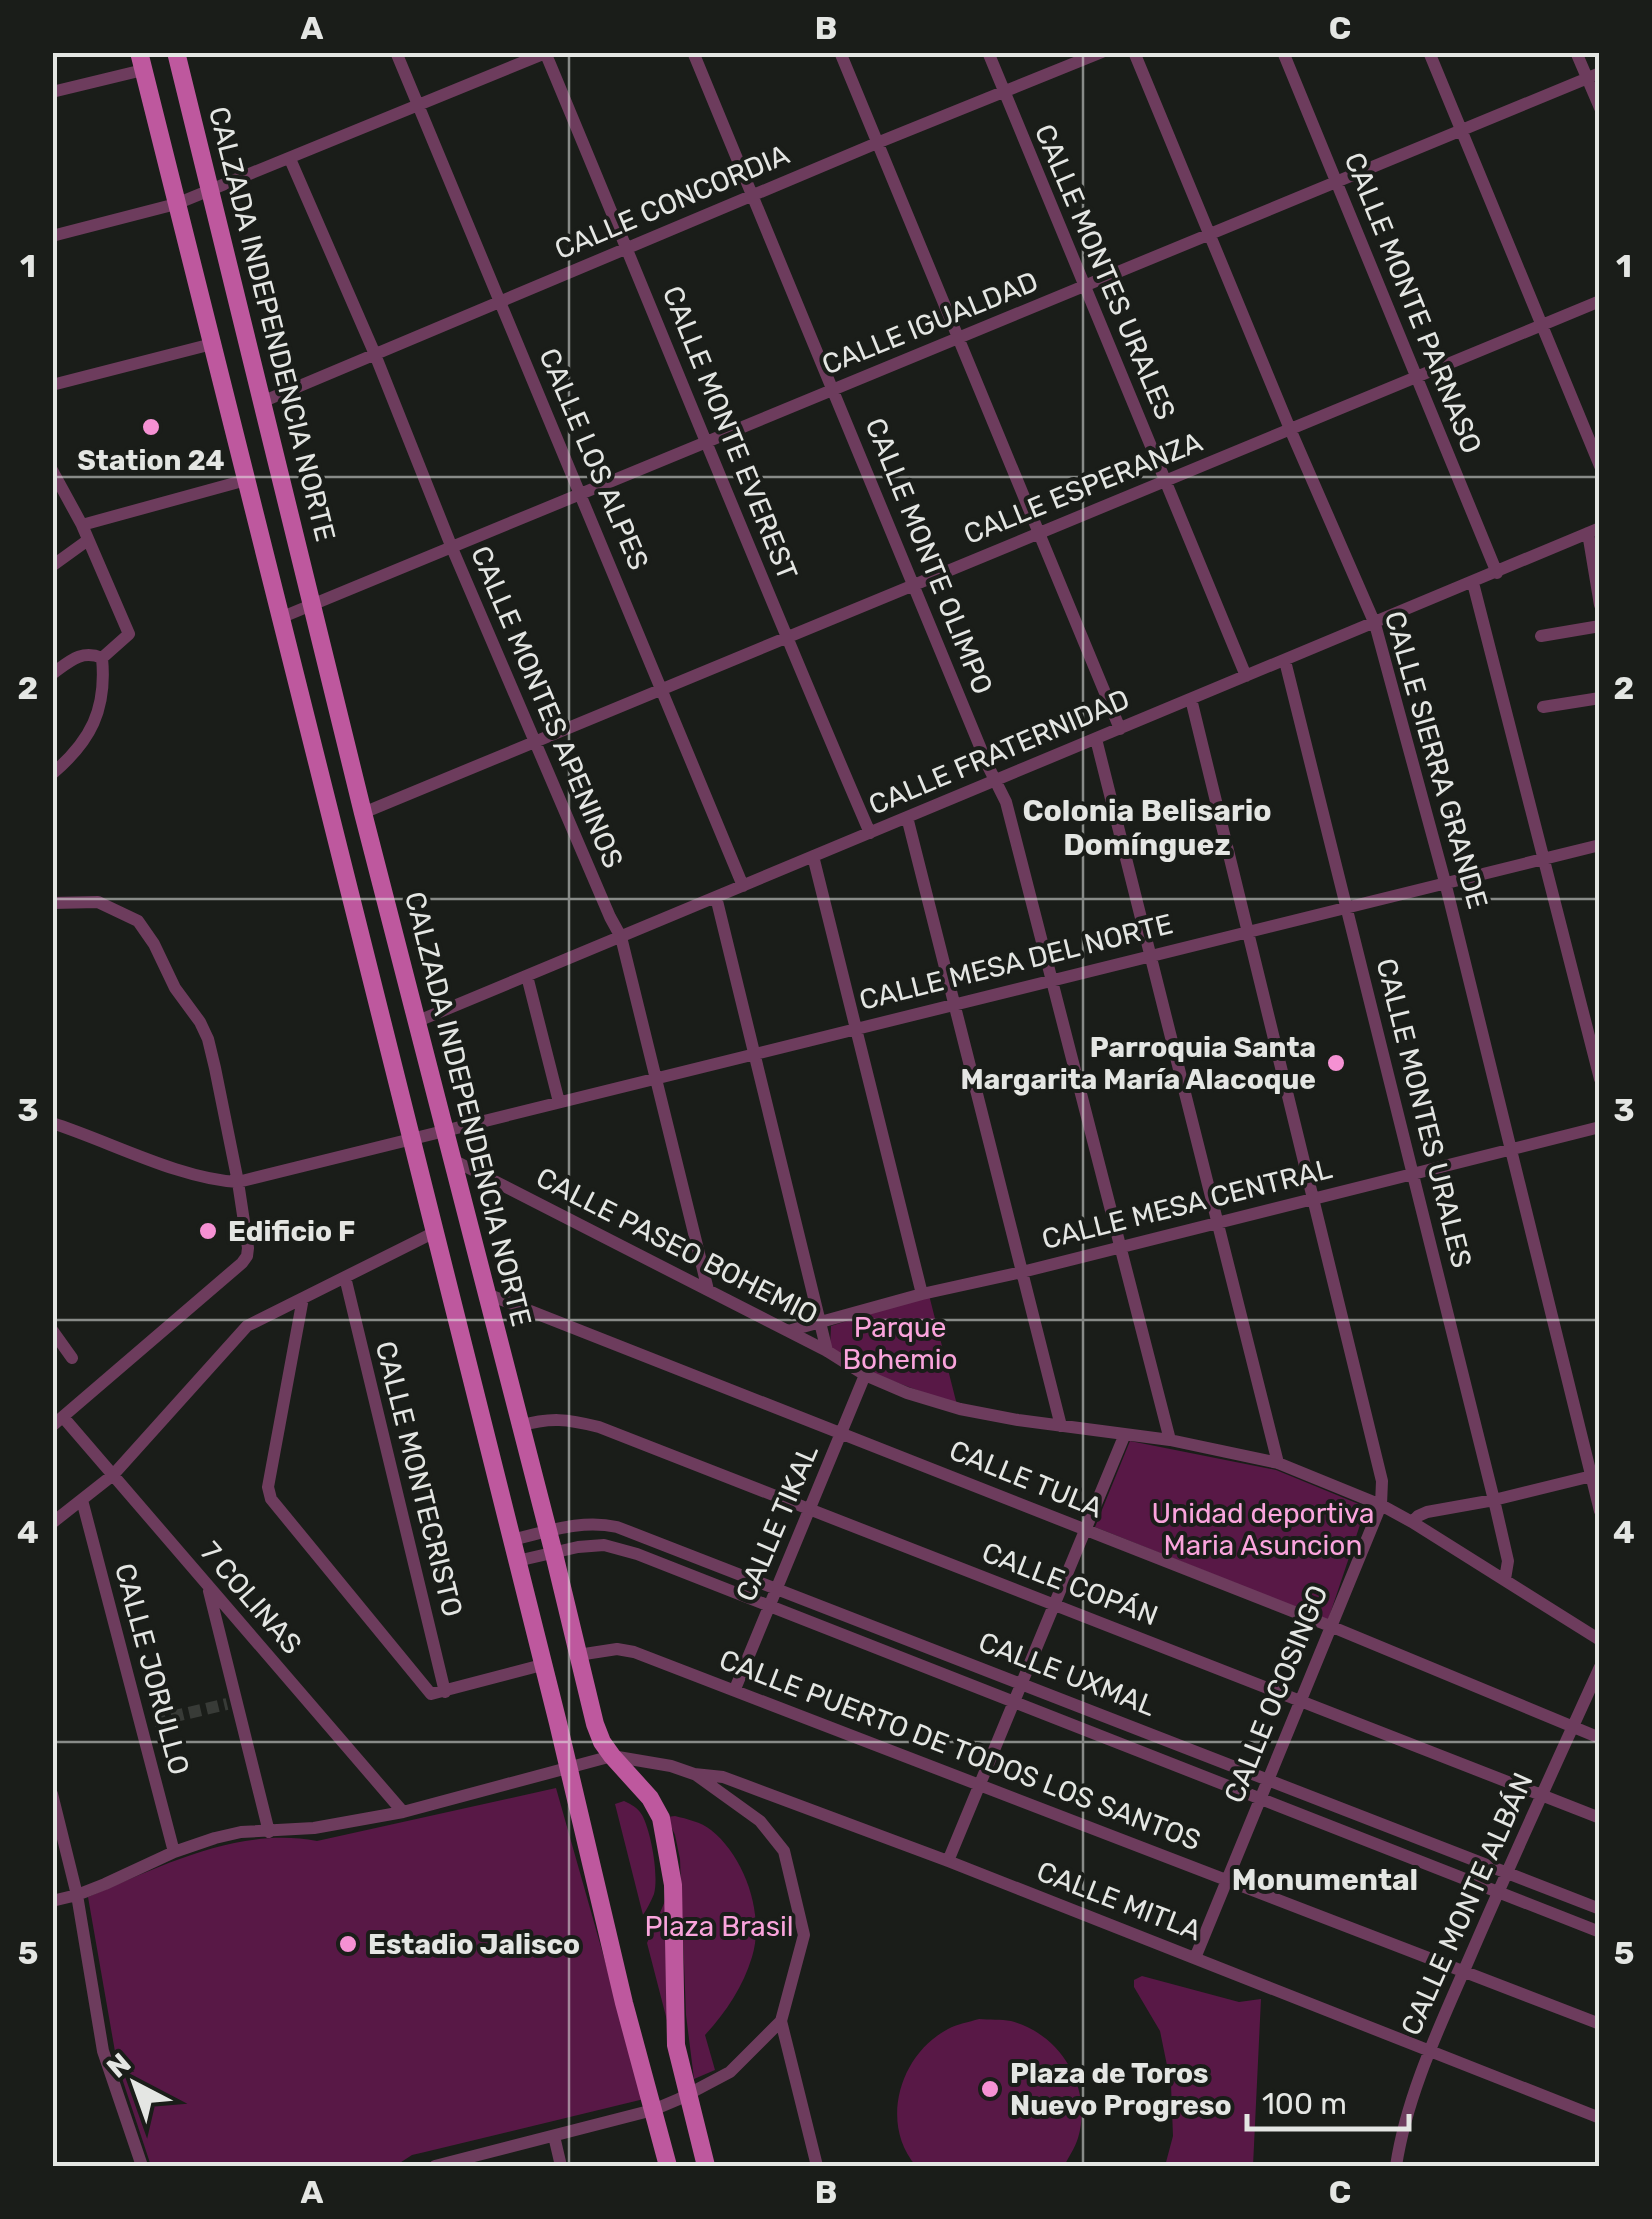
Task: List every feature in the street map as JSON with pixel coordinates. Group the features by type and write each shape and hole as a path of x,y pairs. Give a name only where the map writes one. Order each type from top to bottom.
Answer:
{"main road":[{"name":"CALZADA INDEPENDENCIA NORTE","path":"176,52 363,813 595,1724 612,1756 650,1798 661,1818 674,1884 676,2045 706,2166"},
{"path":"141,61 668,2166"}],"street":[{"name":"CALLE LOS ALPES","path":"396,52 743,886"},
{"name":"CALLE MONTE OLIMPO","path":"692,52 1006,802 1170,1440"},
{"path":"840,52 1120,729"},
{"name":"CALLE MONTES URALES","path":"988,52 1246,676"},
{"name":"CALLE CONCORDIA","path":"264,401 877,142 1102,52"},
{"name":"CALLE SIERRA GRANDE","path":"1134,52 1375,624 1445,882 1595,1475 1600,1511"},
{"name":"CALLE MONTE PARNASO","path":"1283,52 1496,573"},
{"path":"1430,52 1600,466"},
{"path":"1576,52 1593,76 1600,108"},
{"path":"52,236 176,204 546,53"},
{"name":"CALLE MONTE EVEREST","path":"546,53 786,638 870,832"},
{"path":"52,92 141,61"},
{"name":"CALLE IGUALDAD","path":"280,618 1593,76"},
{"name":"CALLE MONTES APENINOS","path":"290,159 374,352 452,548 621,937 708,1290"},
{"name":"CALLE ESPERANZA","path":"363,813 1600,301"},
{"path":"52,385 212,344"},
{"path":"52,470 82,524 129,634 102,658"},
{"path":"82,524 246,480"},
{"path":"1594,531 1600,605"},
{"name":"CALLE FRATERNIDAD","path":"418,1021 1594,531"},
{"path":"52,566 88,540"},
{"path":"1473,583 1600,1080"},
{"path":"1541,636 1600,626"},
{"path":"52,674 82,654 102,658"},
{"path":"52,774 86,739 97,720 102,658"},
{"name":"CALLE MONTES URALES","path":"1284,660 1494,1500 1508,1562 1504,1579"},
{"path":"1543,707 1600,698"},
{"path":"1191,699 1382,1481 1381,1505"},
{"path":"1096,738 1278,1463"},
{"path":"907,817 1061,1426"},
{"name":"CALLE MESA DEL NORTE","path":"238,1182 1600,845"},
{"path":"813,856 922,1294"},
{"path":"716,897 827,1351"},
{"path":"52,903 98,902 138,921 175,988 200,1022 208,1039 238,1182 248,1256 58,1421"},
{"path":"526,976 558,1102"},
{"path":"52,1123 195,1174 238,1182"},
{"name":"CALLE MESA CENTRAL","path":"788,1331 922,1294 1600,1127"},
{"name":"CALLE PASEO BOHEMIO","path":"453,1160 827,1351 865,1375 907,1393 960,1410 1170,1440 1278,1463 1381,1505 1600,1640"},
{"path":"52,1523 112,1476 247,1326 435,1232"},
{"name":"CALLE MONTECRISTO","path":"344,1277 445,1692"},
{"name":"CALLE TULA","path":"487,1294 1330,1626 1600,1738"},
{"path":"303,1298 268,1493 271,1499 432,1694 542,1664"},
{"path":"52,1330 72,1358"},
{"name":"CALLE TIKAL","path":"735,1689 865,1375"},
{"name":"CALLE COPÁN","path":"519,1426 553,1419 599,1426 1600,1818"},
{"name":"7 COLINAS","path":"58,1421 112,1476 403,1812"},
{"path":"948,1860 1125,1434"},
{"path":"1412,1522 1427,1512 1595,1475"},
{"name":"CALLE JORULLO","path":"82,1500 147,1723 174,1852"},
{"name":"CALLE OCOSINGO","path":"1195,1958 1381,1505"},
{"name":"CALLE UXMAL","path":"512,1540 547,1530 598,1523 617,1527 1600,1909"},
{"name":"CALLE UXMAL","path":"516,1562 604,1545 637,1554 1600,1932"},
{"path":"208,1588 232,1702 268,1832"},
{"name":"CALLE PUERTO DE TODOS LOS SANTOS","path":"578,1655 617,1649 634,1652 1600,2024"},
{"name":"CALLE MONTE ALBÁN","path":"1396,2166 1401,2130 1430,2050 1600,1667"},
{"path":"52,1901 77,1895 214,1838 242,1832 314,1828 403,1812 612,1756"},
{"name":"CALLE MITLA","path":"612,1756 723,1778 948,1860 1600,2118"},
{"path":"694,1774 760,1820 784,1851 804,1934 781,2020 817,2166"},
{"path":"52,1794 77,1895 103,2051 142,2166"},
{"path":"435,2166 456,2164 653,2110 730,2072 781,2020"},
{"path":"554,2136 561,2166"}],"green space":[{"name":"Parque Bohemio","path":"929,1295 957,1405 866,1371 830,1347 831,1326"},
{"name":"Unidad deportiva Maria Asuncion","path":"1130,1441 1276,1470 1366,1507 1328,1620 1095,1527"},
{"name":"Estadio Jalisco","path":"556,1788 644,2099 412,2155 395,2166 151,2166 117,2063 88,1897 171,1862 229,1844 287,1838 317,1841"},
{"path":"624,1801 642,1815 653,1854 654,1894 643,1915 615,1804"},
{"name":"Plaza Brasil","path":"667,1817 707,1827 734,1855 749,1888 756,1923 752,1957 744,1979 705,2035 715,2070 694,2079 686,2015 680,1859"},
{"path":"668,1894 670,2032 647,1943"},
{"path":"1142,1976 1239,2002 1261,1999 1253,2166 1165,2166 1173,2136 1171,2085 1160,2031 1134,1987 1134,1980"},
{"name":"Plaza de Toros Nuevo Progreso","path":"979,2019 1011,2021 1029,2028 1045,2038 1069,2066 1077,2082 1081,2119 1077,2142 1064,2166 916,2166 905,2149 897,2110 907,2072 931,2040 952,2027"}],"tunnel":[{"path":"154,1721 227,1704"}],"place":[{"name":"Station 24","path":"151,427"},
{"name":"Parroquia Santa Margarita María Alacoque","path":"1336,1063"},
{"name":"Edificio F","path":"208,1231"},
{"name":"Estadio Jalisco","path":"348,1944"},
{"name":"Plaza de Toros Nuevo Progreso","path":"990,2089"}],"district":[{"name":"Colonia Belisario Domínguez","path":"1147,828"},
{"name":"Monumental","path":"1325,1880"}]}
